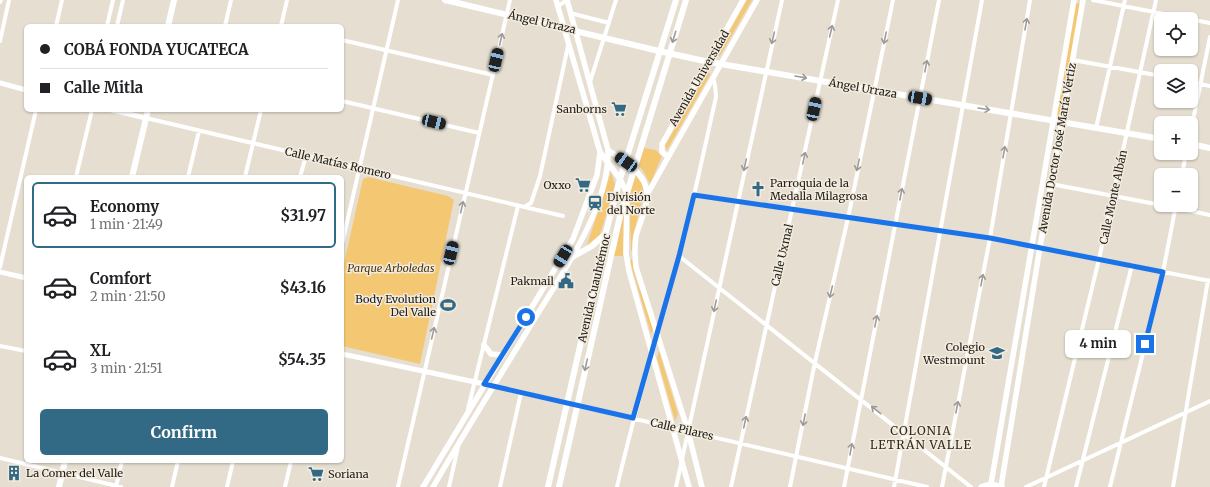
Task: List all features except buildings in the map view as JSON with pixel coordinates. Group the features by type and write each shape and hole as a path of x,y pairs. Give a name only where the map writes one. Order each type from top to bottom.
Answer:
{"main road":[{"path":"168,24 174,0"},
{"name":"Ángel Urraza","path":"445,0 575,30 659,52 709,62 1062,122"},
{"path":"433,487 588,228 606,178 608,150 567,0"},
{"name":"Avenida Cuauhtémoc","path":"548,487 606,232 620,179 676,0"},
{"name":"Avenida Cuauhtémoc","path":"559,487 627,193 686,0"},
{"name":"Avenida Universidad","path":"667,156 662,152 662,144 743,0"},
{"name":"Avenida Universidad","path":"702,487 688,431 636,267 634,254 636,237 646,206 648,194 667,156 757,0"},
{"name":"Avenida Doctor José María Vértiz","path":"991,484 1074,0"},
{"name":"Avenida Doctor José María Vértiz","path":"1002,487 1040,247 1084,0"},
{"path":"557,3 600,152 620,179 627,193 626,253 629,271 689,487"},
{"path":"132,175 148,112"},
{"path":"1062,122 1154,138"},
{"path":"1198,145 1210,148"},
{"path":"608,150 634,169 645,184 648,194"},
{"path":"423,487 573,239 597,175 600,152"},
{"path":"558,265 592,246 606,232"},
{"path":"484,345 491,354 502,356"},
{"path":"59,487 65,463"},
{"path":"982,487 991,484 1002,487"}],"street":[{"path":"0,41 9,0"},
{"path":"56,24 62,0"},
{"path":"108,24 113,0"},
{"path":"117,24 123,0"},
{"path":"225,24 231,0"},
{"path":"281,24 287,0"},
{"path":"344,235 398,0"},
{"path":"398,487 510,0"},
{"path":"557,3 567,0"},
{"path":"589,84 616,0"},
{"path":"676,487 782,0"},
{"name":"Calle Uxmal","path":"731,487 838,0"},
{"path":"790,487 815,362 848,218 893,0"},
{"path":"844,487 939,0"},
{"path":"894,487 939,231 982,0"},
{"path":"942,487 990,238 1030,0"},
{"path":"1093,0 1154,12"},
{"path":"1096,128 1124,0"},
{"name":"Calle Monte Albán","path":"1044,487 1114,195 1156,0"},
{"path":"570,12 609,23"},
{"path":"110,15 119,17"},
{"path":"1198,21 1210,23"},
{"path":"1194,116 1210,37"},
{"path":"344,40 493,75"},
{"path":"524,207 530,203 540,176 569,44"},
{"path":"1073,60 1154,75"},
{"path":"617,487 633,418 679,256 694,195 716,97 713,78"},
{"path":"0,83 24,89"},
{"path":"1200,84 1210,86"},
{"path":"344,101 479,133"},
{"path":"0,267 36,112"},
{"path":"76,175 92,112"},
{"name":"Calle Matías Romero","path":"120,112 563,216"},
{"path":"245,175 260,112"},
{"path":"188,175 198,131"},
{"path":"301,175 306,156"},
{"path":"1051,184 1154,203"},
{"path":"694,195 1032,245 1209,281 1173,487"},
{"path":"468,412 518,206"},
{"path":"1110,487 1163,272 1175,212"},
{"path":"1198,212 1210,215"},
{"path":"679,256 766,326 815,362 903,431 971,487"},
{"path":"1076,487 1132,265"},
{"path":"0,272 24,278"},
{"path":"0,346 24,351"},
{"name":"Calle Pilares","path":"344,354 577,404 927,487"},
{"path":"500,487 521,393"},
{"path":"1026,487 1210,401"},
{"path":"449,487 459,443"},
{"path":"0,458 63,472 118,487 122,463"},
{"path":"172,487 178,463"},
{"path":"227,487 233,463"},
{"path":"285,487 291,463"}],"green space":[{"path":"747,0 752,0 720,56 716,55"},
{"path":"1075,3 1081,4 1063,116 1056,116"},
{"path":"708,69 710,75 667,150 665,146"},
{"path":"644,148 656,150 662,156 650,184 644,172 638,165"},
{"path":"611,172 615,185 600,235 587,245"},
{"path":"635,175 641,182 644,192 633,236 631,251 629,191"},
{"name":"Parque Arboledas","path":"368,177 448,196 454,200 420,364 344,346 344,263 363,179"},
{"path":"624,212 623,256 613,256 616,249"},
{"path":"632,259 636,279 654,328 651,334 630,261"},
{"path":"659,351 678,414 675,421 657,358"}],"place":[{"name":"Sanborns","path":"619,109"},
{"name":"Oxxo","path":"583,185"},
{"name":"Parroquia de la Medalla Milagrosa","path":"758,189"},
{"name":"División del Norte","path":"595,203"},
{"name":"Pakmail","path":"566,281"},
{"name":"Body Evolution Del Valle","path":"448,305"},
{"name":"Colegio Westmount","path":"997,353"},
{"name":"La Comer del Valle","path":"14,473"},
{"name":"Soriana","path":"316,474"}],"district":[{"name":"COLONIA LETRÁN VALLE","path":"921,437"}],"route":[{"path":"526,317 484,384 633,418 679,256 694,195 990,238 1163,272 1145,344"}]}
